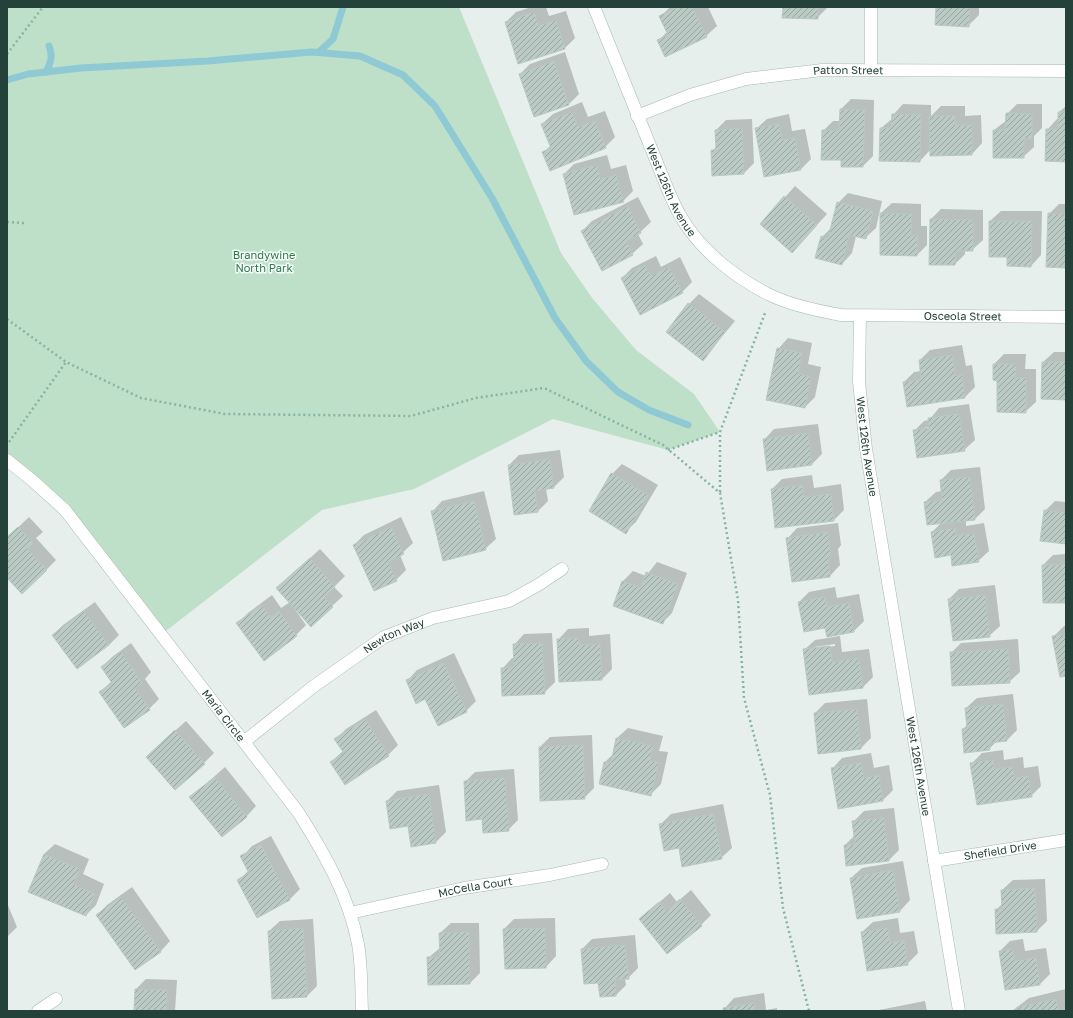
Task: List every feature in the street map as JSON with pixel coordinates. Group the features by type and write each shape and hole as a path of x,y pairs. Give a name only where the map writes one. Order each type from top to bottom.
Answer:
{"street":[{"name":"West 126th Avenue","path":"594,7 637,116 681,218 718,261 771,295 823,312 860,316 859,382 866,449 959,1011"},
{"path":"871,7 871,70"},
{"name":"Patton Street","path":"637,116 690,95 746,79 822,70 1066,71"},
{"name":"Osceola Street","path":"860,316 1066,317"},
{"name":"Maria Circle","path":"7,460 65,510 245,741 298,812 328,860 350,913 358,945 362,1011"},
{"name":"Newton Way","path":"245,741 314,686 384,638 433,618 509,601 538,585 562,569"},
{"name":"Shefield Drive","path":"934,861 1066,840"},
{"name":"McCella Court","path":"350,913 464,888 550,875 602,864"},
{"path":"38,1011 56,999"}],"path":[{"path":"7,54 43,7"},
{"path":"7,222 24,223"},
{"path":"771,295 720,432 720,493 738,600 744,698 770,795 783,908 809,1011"},
{"path":"7,319 66,362 141,398 225,414 411,416 476,398 544,388 662,446 720,493"},
{"path":"7,444 66,362"},
{"path":"668,450 720,432"}],"green space":[{"name":"Brandywine North Park","path":"7,7 459,7 561,253 593,299 636,350 694,394 720,432 668,450 553,419 414,489 322,510 162,634 65,510 7,461"}],"building":[{"path":"678,7 692,7 707,37 665,57 657,40 668,35 659,16"},
{"path":"783,7 818,7 818,19 782,18"},
{"path":"936,7 970,7 969,27 935,25"},
{"path":"534,12 539,26 556,20 565,49 518,64 505,22"},
{"path":"554,61 569,105 534,117 519,74"},
{"path":"840,109 865,110 863,167 841,167 841,160 821,160 822,130 839,131"},
{"path":"572,112 578,127 595,121 606,148 550,171 542,152 551,148 541,124"},
{"path":"1058,112 1066,112 1066,162 1045,161 1046,129 1058,129"},
{"path":"1006,113 1032,114 1032,139 1024,139 1024,158 993,158 993,130 1005,130"},
{"path":"892,114 921,115 920,162 879,161 880,128 891,128"},
{"path":"929,116 955,116 955,125 972,125 972,155 930,156"},
{"path":"779,124 782,140 795,138 801,170 764,177 755,128"},
{"path":"742,128 744,174 712,176 711,150 716,150 715,130"},
{"path":"597,165 600,179 616,175 624,202 574,215 563,174"},
{"path":"784,196 817,225 792,253 760,224"},
{"path":"837,202 873,211 866,239 849,235 842,265 815,258 821,236 828,238"},
{"path":"628,206 641,233 626,241 633,255 602,271 581,231"},
{"path":"880,213 912,214 911,236 917,236 917,256 880,255"},
{"path":"1048,213 1066,214 1066,268 1046,267"},
{"path":"930,219 973,220 973,251 956,251 955,265 929,265"},
{"path":"989,221 1032,221 1031,267 1007,266 1007,257 989,257"},
{"path":"645,265 651,276 669,267 683,293 640,315 621,278"},
{"path":"688,303 725,332 703,361 666,332"},
{"path":"777,348 802,353 798,374 811,377 805,408 766,400"},
{"path":"952,355 956,376 962,375 965,398 907,407 903,382 921,379 919,360"},
{"path":"1042,362 1066,362 1066,400 1041,399"},
{"path":"993,364 1016,364 1015,378 1026,378 1026,413 997,412 997,381 993,380"},
{"path":"959,414 965,451 917,458 913,430 929,428 928,418"},
{"path":"808,433 812,465 767,471 763,439"},
{"path":"550,459 554,488 535,491 538,512 514,515 508,465"},
{"path":"611,473 648,495 626,534 589,511"},
{"path":"970,477 975,520 927,525 924,502 942,500 940,480"},
{"path":"802,485 804,497 831,494 834,521 775,528 771,489"},
{"path":"474,501 486,550 443,561 431,511"},
{"path":"1044,510 1066,513 1066,544 1040,541"},
{"path":"18,527 33,543 27,549 47,570 22,594 7,578 7,537"},
{"path":"391,527 404,554 388,562 397,581 374,591 353,545"},
{"path":"955,528 956,536 974,533 979,562 952,566 951,555 935,558 931,532"},
{"path":"828,532 831,557 828,557 830,577 792,582 786,538"},
{"path":"310,558 335,587 324,597 333,607 311,627 276,588"},
{"path":"1066,564 1066,603 1043,603 1042,565"},
{"path":"646,572 678,584 663,624 613,606 622,581 641,588"},
{"path":"985,595 990,637 953,641 948,599"},
{"path":"825,597 827,607 849,603 854,632 827,637 825,628 804,632 798,602"},
{"path":"262,605 271,618 279,611 297,636 264,661 236,623"},
{"path":"84,611 109,645 77,669 52,635"},
{"path":"1066,634 1066,676 1060,677 1052,636"},
{"path":"579,638 579,645 600,644 602,680 559,682 557,639"},
{"path":"542,643 545,694 502,696 501,668 514,667 513,644"},
{"path":"830,646 832,662 859,658 863,688 809,695 803,649"},
{"path":"1008,649 1010,683 952,686 950,652"},
{"path":"121,652 142,683 135,688 150,710 124,728 99,692 112,683 101,667"},
{"path":"444,663 467,712 438,726 425,699 416,704 406,680"},
{"path":"1003,704 1007,741 989,743 990,750 964,753 962,729 967,728 965,708"},
{"path":"857,709 861,749 818,754 814,713"},
{"path":"365,719 389,756 345,785 330,762 344,753 334,739"},
{"path":"175,730 205,764 175,790 146,757"},
{"path":"616,738 653,746 650,761 659,762 651,796 599,784 604,762 611,763"},
{"path":"583,745 585,799 540,801 539,747"},
{"path":"993,760 994,769 1013,767 1014,778 1028,776 1032,797 977,805 970,763"},
{"path":"861,763 864,778 879,775 883,801 838,809 831,768"},
{"path":"215,777 247,817 222,837 189,797"},
{"path":"505,778 509,831 483,833 482,819 466,821 464,781"},
{"path":"429,794 436,843 411,847 408,826 390,829 386,801"},
{"path":"713,814 722,859 682,867 679,848 664,851 659,824"},
{"path":"884,818 889,861 846,866 844,845 855,844 852,821"},
{"path":"261,845 290,900 257,918 237,880 249,873 240,856"},
{"path":"44,854 80,869 73,884 95,894 86,916 28,892"},
{"path":"893,870 900,912 857,919 850,878"},
{"path":"1035,888 1037,932 996,934 995,909 1002,909 1001,890"},
{"path":"121,897 161,952 135,970 96,915"},
{"path":"680,899 702,926 667,954 639,919 659,902 666,911"},
{"path":"303,928 307,997 272,999 268,931"},
{"path":"545,928 546,968 505,969 503,929"},
{"path":"888,928 890,943 904,940 908,965 867,971 861,932"},
{"path":"469,932 470,984 428,985 427,957 440,957 439,933"},
{"path":"625,945 629,979 615,980 616,996 600,997 598,983 584,984 581,949"},
{"path":"1013,949 1015,961 1036,958 1040,985 1005,990 999,951"},
{"path":"135,989 167,990 166,1011 134,1011"},
{"path":"1056,999 1059,1011 1017,1011 1017,1007"},
{"path":"754,1003 755,1011 723,1011 723,1008"}],"waterway":[{"path":"319,52 333,39 343,7"},
{"path":"46,72 51,59 49,46"},
{"path":"7,80 28,74 81,68 208,61 312,52 360,56 403,75 435,106 492,198 555,318 586,361 618,392 649,410 688,425"}]}
